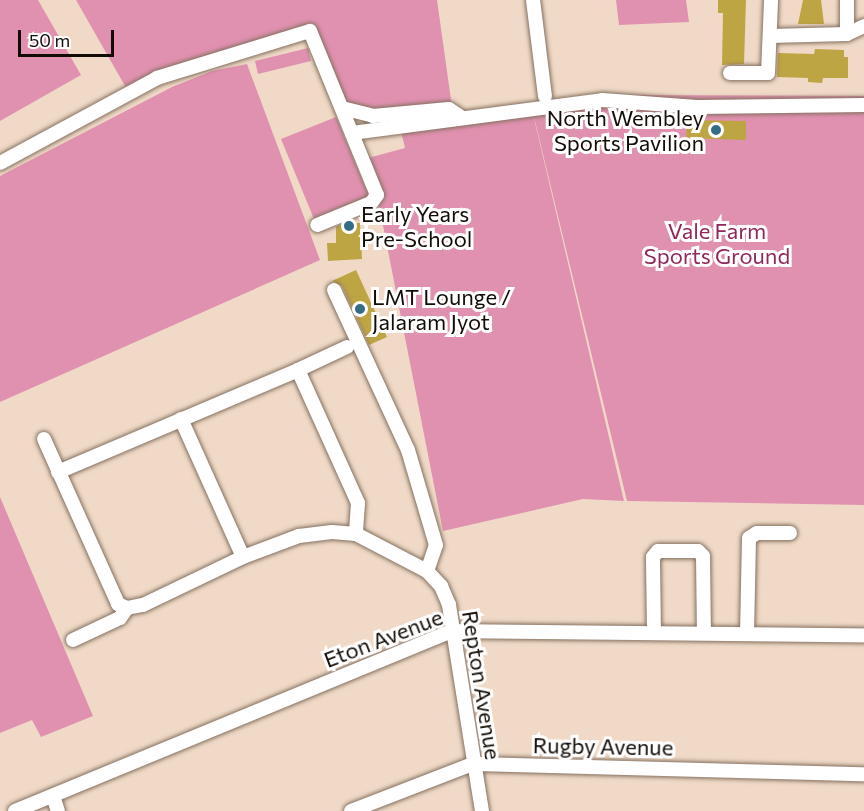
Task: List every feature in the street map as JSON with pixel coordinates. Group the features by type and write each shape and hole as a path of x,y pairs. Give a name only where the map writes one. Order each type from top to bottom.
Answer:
{"street":[{"path":"533,0 545,96"},
{"path":"847,0 847,34"},
{"path":"730,74 768,74 771,7"},
{"path":"770,36 847,34 864,26"},
{"path":"0,163 157,78 210,60 252,51 303,31 310,31 316,38 377,195 371,203 317,225"},
{"path":"352,133 602,100 697,107 864,105"},
{"path":"342,108 373,116 449,109 461,117"},
{"path":"44,439 118,604 127,608 143,605 243,556 299,536 332,532 356,534 427,571 436,554 437,527 408,450 334,290"},
{"path":"58,472 347,347"},
{"path":"298,370 358,503 356,534"},
{"path":"181,419 243,556"},
{"path":"747,633 749,538 757,533 790,533"},
{"path":"654,633 653,557 658,551 698,551 703,556 704,633"},
{"name":"Repton Avenue","path":"427,571 441,586 452,631 482,811"},
{"path":"73,640 120,618 127,608"},
{"name":"Eton Avenue","path":"15,811 452,631 864,635"},
{"name":"Rugby Avenue","path":"351,811 473,764 864,774"},
{"path":"53,796 58,811"}],"green space":[{"path":"0,0 38,0 81,75 0,121"},
{"name":"Vale Farm Sports Ground","path":"76,0 437,0 453,114 606,95 864,96 864,505 627,501 533,113 401,130 339,107 309,36 129,93"},
{"path":"616,0 686,0 689,22 619,25"},
{"path":"308,48 311,61 258,74 255,61"},
{"path":"247,64 320,260 0,402 0,176 172,87 212,71"},
{"path":"533,114 624,501 583,499 443,531 379,205 384,198 368,158 405,148 401,131"},
{"path":"336,117 369,196 314,219 281,139"},
{"path":"0,497 93,716 41,737 32,720 0,733"}],"building":[{"path":"718,0 746,0 744,64 722,65 723,13 718,13"},
{"path":"803,0 821,0 824,24 798,24"},
{"path":"815,49 844,50 844,57 848,57 848,78 823,78 822,83 808,82 808,78 777,77 778,53 814,54"},
{"name":"North Wembley Sports Pavilion","path":"687,120 746,121 746,140 686,138"},
{"path":"345,223 360,223 362,259 328,261 327,243 336,243 336,227"},
{"name":"LMT Lounge / Jalaram Jyot","path":"356,270 387,337 369,345 342,286 332,281"}],"place":[{"name":"North Wembley Sports Pavilion","path":"716,130"},
{"name":"Early Years Pre-School","path":"349,226"},
{"name":"LMT Lounge / Jalaram Jyot","path":"360,309"}]}
